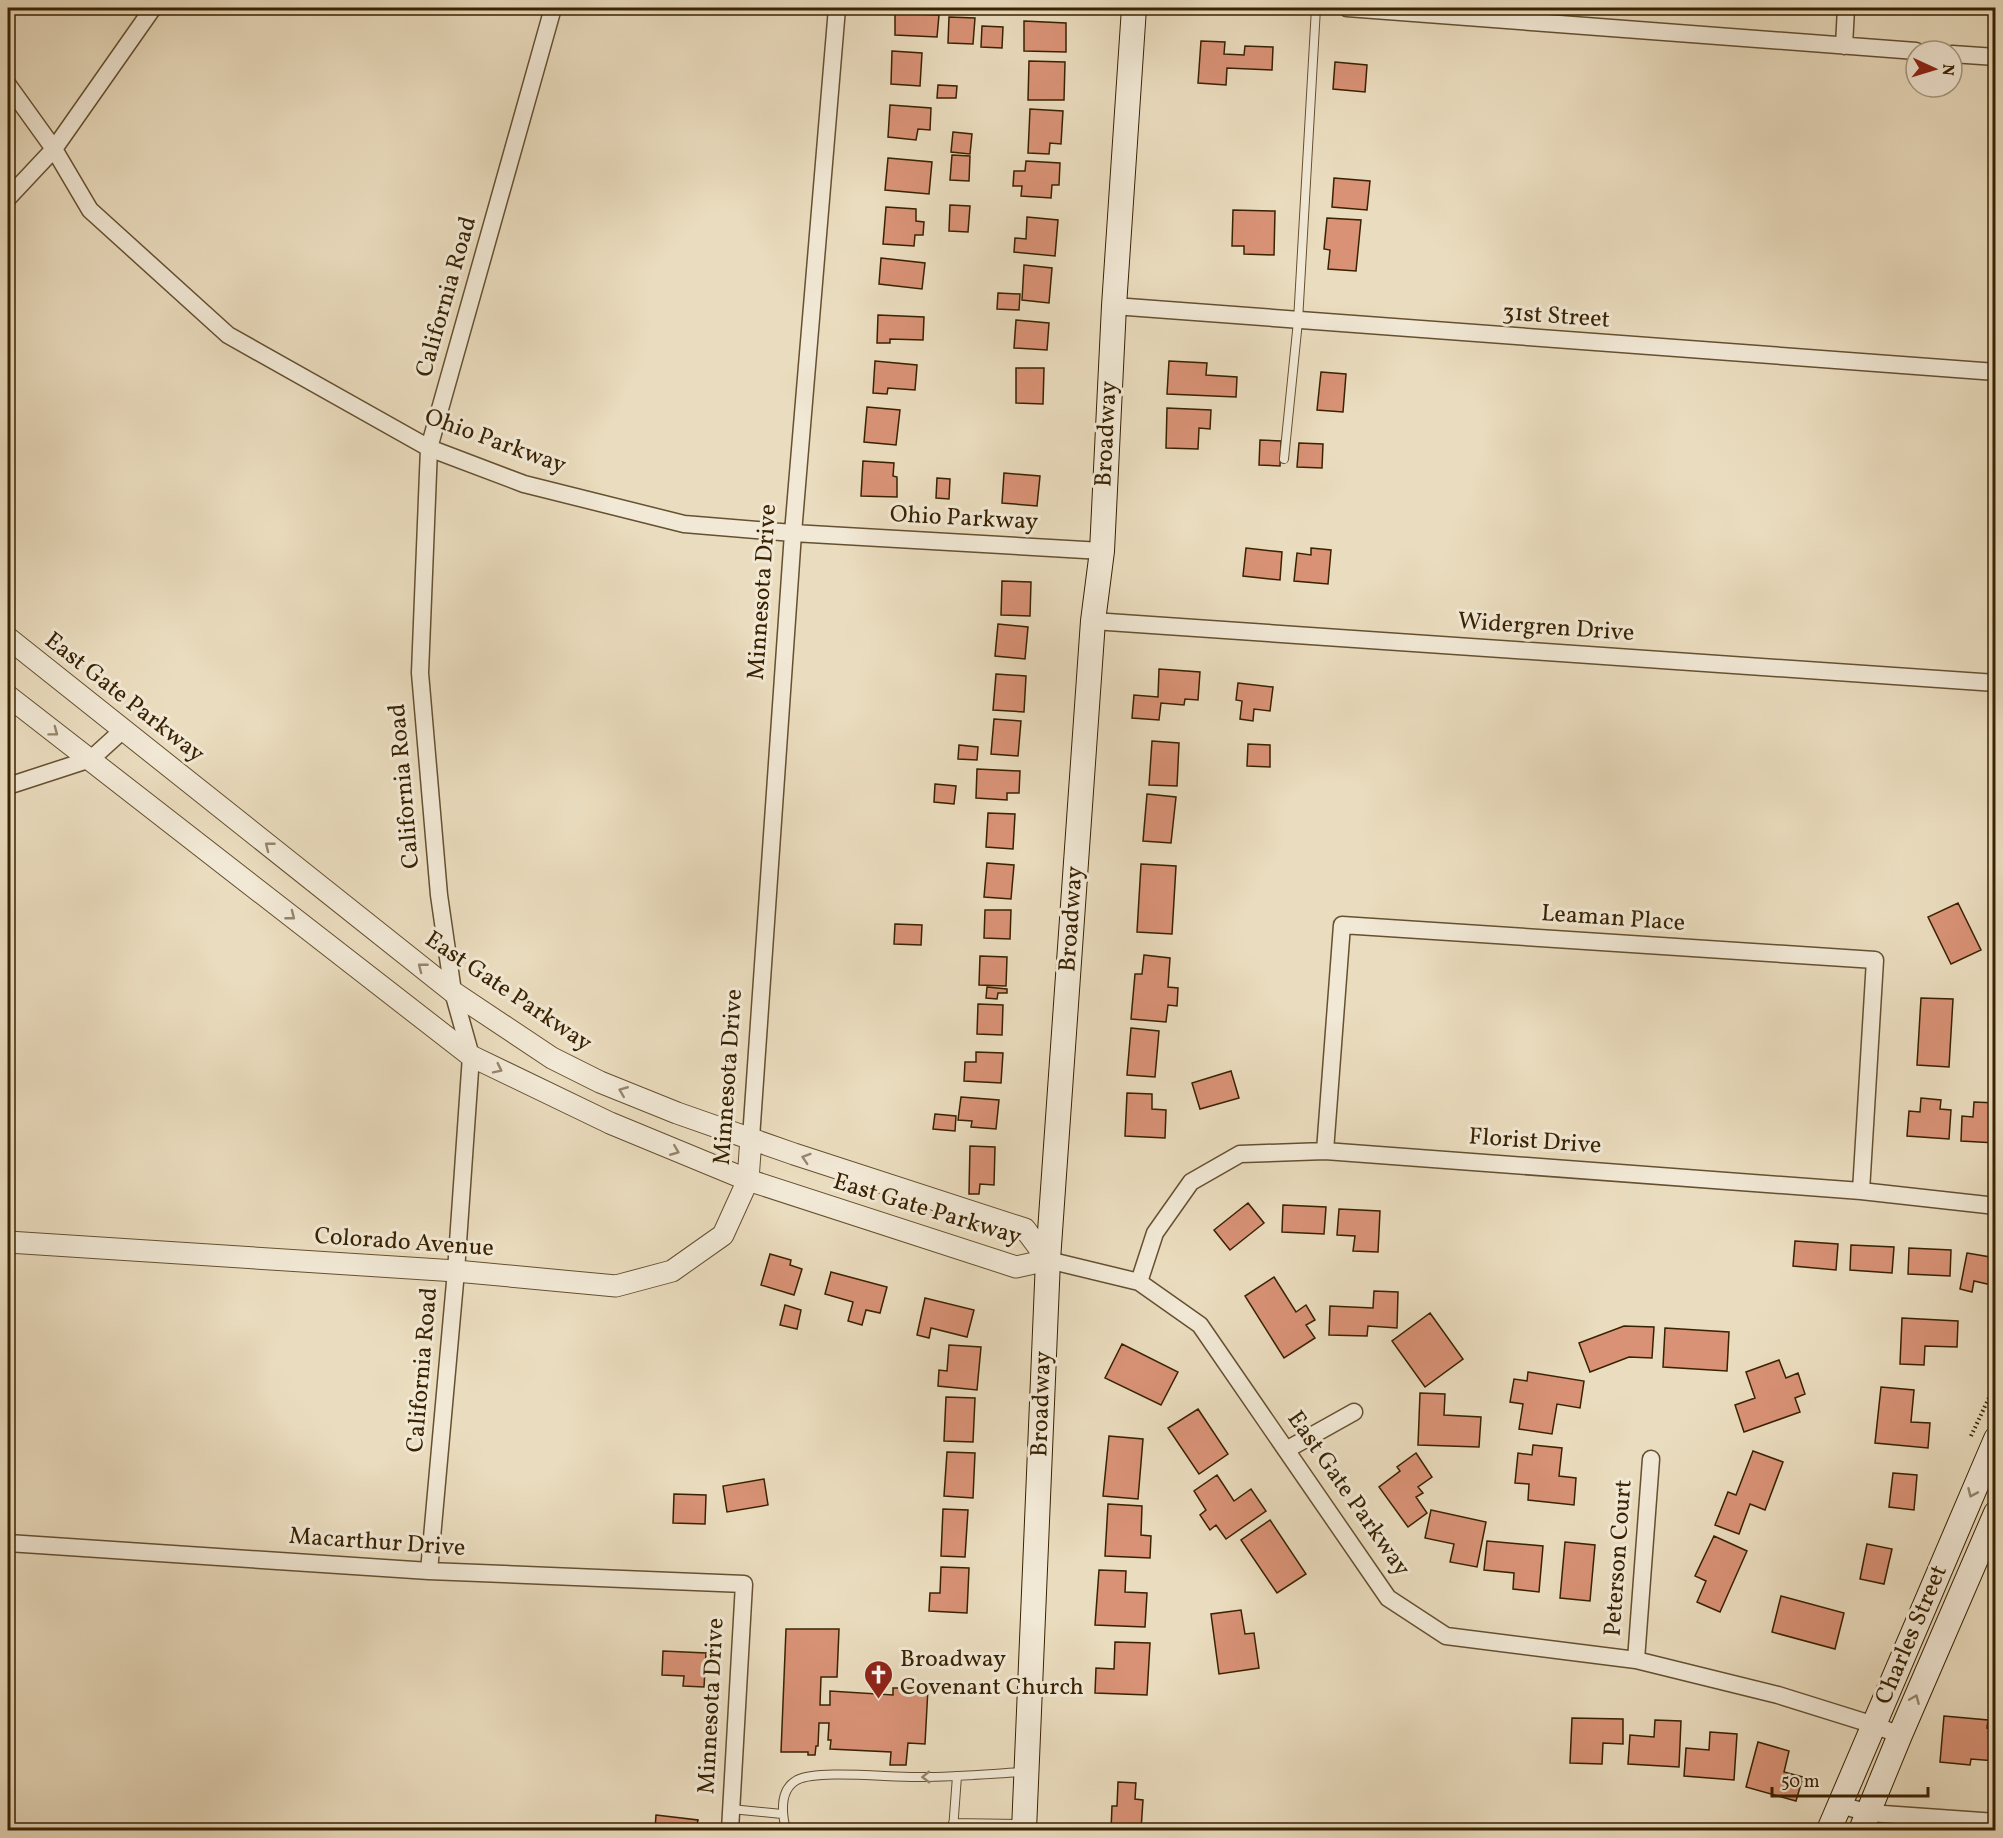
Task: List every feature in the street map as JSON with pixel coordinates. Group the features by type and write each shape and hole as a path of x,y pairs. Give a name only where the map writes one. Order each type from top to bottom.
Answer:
{"main road":[{"name":"Broadway","path":"1024,1827 1048,1260 1093,621 1101,552 1114,306 1134,8"},
{"name":"Charles Street","path":"1829,1830 1995,1439"},
{"name":"Charles Street","path":"1865,1822 1900,1735 1993,1524"}],"street":[{"path":"8,198 54,149 153,8"},
{"name":"California Road","path":"429,1571 456,1271 471,1056 453,992 439,894 420,673 429,448 553,8"},
{"name":"Minnesota Drive","path":"748,1180 793,533 837,8"},
{"path":"1347,8 1904,50"},
{"path":"1844,46 1846,8"},
{"path":"1964,55 1995,57"},
{"name":"Ohio Parkway","path":"8,85 54,149 90,210 228,335 429,448 524,484 684,524 1101,552"},
{"name":"31st Street","path":"1114,306 1995,372"},
{"name":"Widergren Drive","path":"1093,621 1995,683"},
{"name":"East Gate Parkway","path":"8,638 453,992 552,1058 600,1082 677,1113 1025,1229 1048,1260"},
{"name":"East Gate Parkway","path":"8,696 471,1056 610,1123 748,1180 1016,1267 1048,1260 1139,1282 1200,1325 1389,1598 1446,1636 1635,1660 1778,1695 1900,1735"},
{"path":"8,786 91,759 123,730"},
{"name":"Leaman Place","path":"1325,1151 1342,925 1875,960 1861,1191"},
{"name":"Florist Drive","path":"1139,1282 1155,1233 1191,1182 1240,1154 1325,1151 1861,1191 1995,1206"},
{"name":"Colorado Avenue","path":"8,1242 456,1271 616,1286 672,1271 723,1235 748,1180"},
{"path":"1286,1450 1354,1412"},
{"name":"Peterson Court","path":"1635,1660 1651,1459"},
{"path":"1960,1520 1993,1524"},
{"name":"Macarthur Drive","path":"8,1543 429,1571 744,1584"},
{"name":"Minnesota Drive","path":"730,1830 744,1584"},
{"path":"1840,1804 1865,1822 1995,1822"}],"lane":[{"path":"1284,459 1298,321 1316,8"},
{"path":"786,1830 782,1814 784,1797 795,1781 814,1775 919,1778 1027,1772"},
{"path":"957,1776 953,1827 1024,1827"},
{"path":"731,1809 782,1814"}],"building":[{"path":"895,13 939,15 937,37 895,35"},
{"path":"949,17 975,18 973,44 948,43"},
{"path":"1024,21 1066,23 1066,52 1024,51"},
{"path":"982,26 1003,27 1002,48 981,47"},
{"path":"1201,41 1225,42 1224,54 1244,55 1245,46 1273,47 1272,70 1227,68 1226,85 1198,83"},
{"path":"892,51 922,53 920,86 891,84"},
{"path":"1029,61 1065,62 1064,100 1028,100"},
{"path":"1335,62 1367,65 1365,92 1333,89"},
{"path":"938,85 957,86 956,98 937,98"},
{"path":"890,105 931,108 930,130 918,129 916,140 888,137"},
{"path":"1030,109 1063,111 1061,144 1050,143 1049,154 1028,153"},
{"path":"953,132 972,134 970,154 951,152"},
{"path":"952,155 970,156 969,181 950,180"},
{"path":"888,158 932,162 929,194 885,190"},
{"path":"1026,161 1060,163 1059,185 1052,185 1051,198 1021,196 1022,186 1013,186 1014,171 1025,171"},
{"path":"1334,178 1370,181 1367,210 1332,207"},
{"path":"950,205 970,206 968,232 949,231"},
{"path":"886,207 916,209 916,221 924,222 923,235 915,235 914,246 883,244"},
{"path":"1233,210 1275,211 1274,255 1244,254 1244,246 1232,246"},
{"path":"1027,217 1058,220 1055,256 1014,252 1015,238 1026,239"},
{"path":"1327,218 1361,220 1356,271 1328,269 1330,250 1324,249"},
{"path":"881,258 925,263 922,289 879,284"},
{"path":"1024,265 1052,268 1049,303 1022,300"},
{"path":"998,293 1020,294 1019,310 997,309"},
{"path":"878,315 924,317 923,340 890,339 890,343 877,343"},
{"path":"1016,320 1049,323 1047,350 1014,348"},
{"path":"875,361 917,365 915,390 888,388 887,394 873,393"},
{"path":"1169,361 1207,363 1206,375 1237,377 1236,397 1167,394"},
{"path":"1016,368 1044,368 1043,404 1016,403"},
{"path":"1321,372 1346,374 1343,412 1317,410"},
{"path":"867,407 900,410 896,445 864,442"},
{"path":"1167,408 1211,410 1210,429 1199,428 1198,449 1166,448"},
{"path":"1260,440 1281,441 1280,466 1259,465"},
{"path":"1299,443 1323,444 1322,468 1297,467"},
{"path":"863,461 894,463 893,476 897,477 897,497 861,496"},
{"path":"1004,473 1040,476 1037,506 1002,503"},
{"path":"937,478 950,479 949,499 936,498"},
{"path":"1246,548 1282,552 1280,580 1243,576"},
{"path":"1311,548 1331,550 1328,584 1294,581 1297,553 1311,555"},
{"path":"1002,581 1031,582 1030,616 1001,615"},
{"path":"998,624 1028,627 1025,659 995,656"},
{"path":"1159,669 1200,672 1198,700 1185,699 1184,705 1161,703 1159,720 1132,718 1134,695 1158,697"},
{"path":"996,674 1026,676 1024,712 993,710"},
{"path":"1238,683 1273,687 1270,711 1254,709 1253,721 1240,719 1242,701 1236,700"},
{"path":"994,719 1021,721 1018,756 991,754"},
{"path":"1152,741 1179,743 1177,786 1149,785"},
{"path":"1248,744 1270,745 1270,767 1247,766"},
{"path":"959,745 978,747 977,760 958,759"},
{"path":"977,769 1020,771 1019,793 1007,793 1007,800 976,798"},
{"path":"935,784 956,786 954,804 934,802"},
{"path":"1147,794 1176,797 1171,843 1143,841"},
{"path":"988,813 1015,814 1013,849 986,847"},
{"path":"987,863 1014,865 1011,899 984,897"},
{"path":"1141,864 1176,866 1172,934 1137,932"},
{"path":"1958,903 1981,950 1951,964 1928,917"},
{"path":"985,910 1011,910 1010,939 984,938"},
{"path":"895,924 922,925 921,945 894,944"},
{"path":"1144,955 1170,958 1168,987 1178,988 1177,1006 1168,1005 1166,1022 1131,1019 1135,974 1142,974"},
{"path":"980,956 1007,957 1006,986 979,985"},
{"path":"987,987 1007,989 1007,993 998,993 997,999 986,998"},
{"path":"1921,998 1953,999 1949,1067 1917,1065"},
{"path":"978,1004 1003,1005 1002,1035 977,1034"},
{"path":"1131,1028 1159,1031 1155,1077 1127,1075"},
{"path":"976,1052 1003,1053 1001,1083 964,1081 965,1062 976,1062"},
{"path":"1231,1071 1239,1098 1200,1109 1192,1083"},
{"path":"1127,1093 1152,1094 1152,1109 1166,1110 1165,1138 1125,1136"},
{"path":"961,1097 999,1100 996,1129 971,1127 972,1121 958,1120"},
{"path":"1921,1098 1941,1100 1940,1109 1951,1110 1949,1139 1907,1136 1909,1111 1920,1112"},
{"path":"1974,1102 1996,1103 1996,1143 1961,1141 1962,1116 1973,1117"},
{"path":"935,1114 956,1116 955,1131 933,1129"},
{"path":"970,1146 995,1147 994,1185 980,1184 979,1194 969,1194"},
{"path":"1248,1203 1264,1223 1230,1250 1214,1230"},
{"path":"1283,1205 1326,1207 1324,1234 1282,1232"},
{"path":"1339,1209 1380,1211 1378,1252 1353,1251 1355,1236 1337,1235"},
{"path":"1795,1241 1838,1244 1836,1270 1793,1266"},
{"path":"1851,1245 1894,1247 1892,1273 1850,1270"},
{"path":"1909,1248 1951,1250 1950,1276 1908,1274"},
{"path":"1967,1253 1996,1258 1996,1286 1974,1281 1972,1292 1960,1289"},
{"path":"770,1254 791,1260 790,1265 802,1269 794,1295 761,1285"},
{"path":"831,1272 887,1287 880,1313 866,1310 862,1325 848,1321 853,1302 825,1294"},
{"path":"1274,1277 1296,1312 1306,1305 1315,1320 1306,1325 1315,1338 1284,1358 1245,1296"},
{"path":"1374,1291 1398,1292 1397,1328 1368,1326 1367,1336 1329,1335 1330,1306 1373,1308"},
{"path":"925,1298 974,1310 967,1337 931,1328 929,1338 917,1335"},
{"path":"785,1305 801,1310 797,1329 780,1325"},
{"path":"1430,1313 1463,1359 1425,1387 1392,1341"},
{"path":"1902,1318 1958,1321 1957,1347 1925,1346 1924,1365 1900,1364"},
{"path":"1624,1326 1654,1327 1652,1358 1629,1357 1590,1372 1579,1343"},
{"path":"1665,1328 1729,1332 1727,1371 1663,1367"},
{"path":"1122,1344 1178,1372 1161,1405 1105,1378"},
{"path":"949,1345 981,1347 977,1390 938,1386 939,1370 947,1371"},
{"path":"1779,1360 1786,1378 1798,1373 1805,1394 1795,1398 1800,1412 1744,1432 1735,1405 1755,1398 1746,1372"},
{"path":"1528,1372 1584,1381 1580,1408 1557,1404 1552,1434 1519,1429 1523,1404 1510,1402 1514,1379 1527,1381"},
{"path":"1881,1387 1914,1390 1911,1422 1930,1423 1928,1448 1875,1443"},
{"path":"1420,1393 1445,1394 1444,1415 1481,1417 1479,1447 1418,1445"},
{"path":"946,1397 975,1398 973,1442 944,1441"},
{"path":"1198,1409 1228,1454 1199,1474 1168,1428"},
{"path":"1109,1436 1143,1439 1138,1499 1103,1496"},
{"path":"1533,1445 1562,1448 1559,1476 1576,1478 1574,1505 1528,1500 1529,1484 1515,1483 1518,1453 1532,1455"},
{"path":"1753,1451 1783,1462 1765,1510 1750,1504 1739,1534 1715,1525 1728,1492 1736,1495"},
{"path":"947,1452 975,1453 973,1498 944,1496"},
{"path":"1416,1453 1432,1477 1418,1487 1423,1493 1416,1497 1427,1513 1408,1527 1379,1487 1400,1471 1397,1467"},
{"path":"1893,1473 1917,1475 1914,1510 1889,1507"},
{"path":"1217,1475 1234,1501 1251,1489 1266,1511 1226,1539 1216,1525 1210,1530 1200,1515 1206,1510 1194,1491"},
{"path":"764,1479 768,1505 727,1512 723,1486"},
{"path":"674,1494 706,1495 705,1524 673,1523"},
{"path":"1108,1504 1142,1506 1141,1535 1151,1536 1150,1558 1105,1556"},
{"path":"943,1509 968,1510 965,1557 941,1556"},
{"path":"1431,1510 1486,1522 1477,1567 1450,1562 1454,1544 1425,1538"},
{"path":"1270,1520 1306,1574 1277,1593 1241,1540"},
{"path":"1714,1536 1747,1551 1720,1612 1697,1602 1706,1581 1695,1576"},
{"path":"1487,1541 1543,1546 1539,1592 1513,1589 1514,1573 1484,1570"},
{"path":"1565,1542 1595,1545 1590,1601 1560,1598"},
{"path":"1867,1544 1892,1549 1884,1584 1860,1579"},
{"path":"941,1567 969,1568 967,1613 929,1611 930,1593 940,1593"},
{"path":"1099,1570 1126,1571 1125,1592 1147,1593 1145,1627 1095,1625"},
{"path":"1781,1596 1844,1613 1835,1649 1772,1632"},
{"path":"1241,1610 1245,1634 1254,1633 1259,1668 1219,1674 1211,1614"},
{"name":"Broadway Covenant Church","path":"786,1629 839,1629 837,1677 821,1677 820,1705 830,1705 830,1691 893,1695 893,1688 928,1688 925,1744 908,1743 906,1765 890,1765 891,1752 830,1749 829,1723 819,1723 818,1746 816,1746 815,1755 808,1755 808,1752 781,1752"},
{"path":"1115,1642 1150,1643 1147,1695 1095,1693 1096,1668 1114,1669"},
{"path":"663,1651 706,1653 704,1687 683,1686 684,1676 662,1675"},
{"path":"1944,1716 1988,1720 1987,1728 1996,1729 1996,1761 1971,1759 1970,1765 1940,1762"},
{"path":"1572,1718 1623,1719 1623,1744 1603,1743 1602,1764 1570,1763"},
{"path":"1655,1720 1681,1721 1679,1767 1628,1764 1630,1735 1654,1737"},
{"path":"1710,1732 1737,1734 1734,1780 1684,1776 1686,1748 1709,1750"},
{"path":"1758,1742 1789,1751 1784,1772 1803,1777 1796,1801 1746,1787"},
{"path":"1118,1782 1136,1783 1135,1799 1143,1800 1141,1830 1111,1830 1112,1806 1117,1806"},
{"path":"656,1815 698,1820 696,1830 655,1830"}],"place":[{"name":"Broadway Covenant Church","path":"879,1700"}]}
